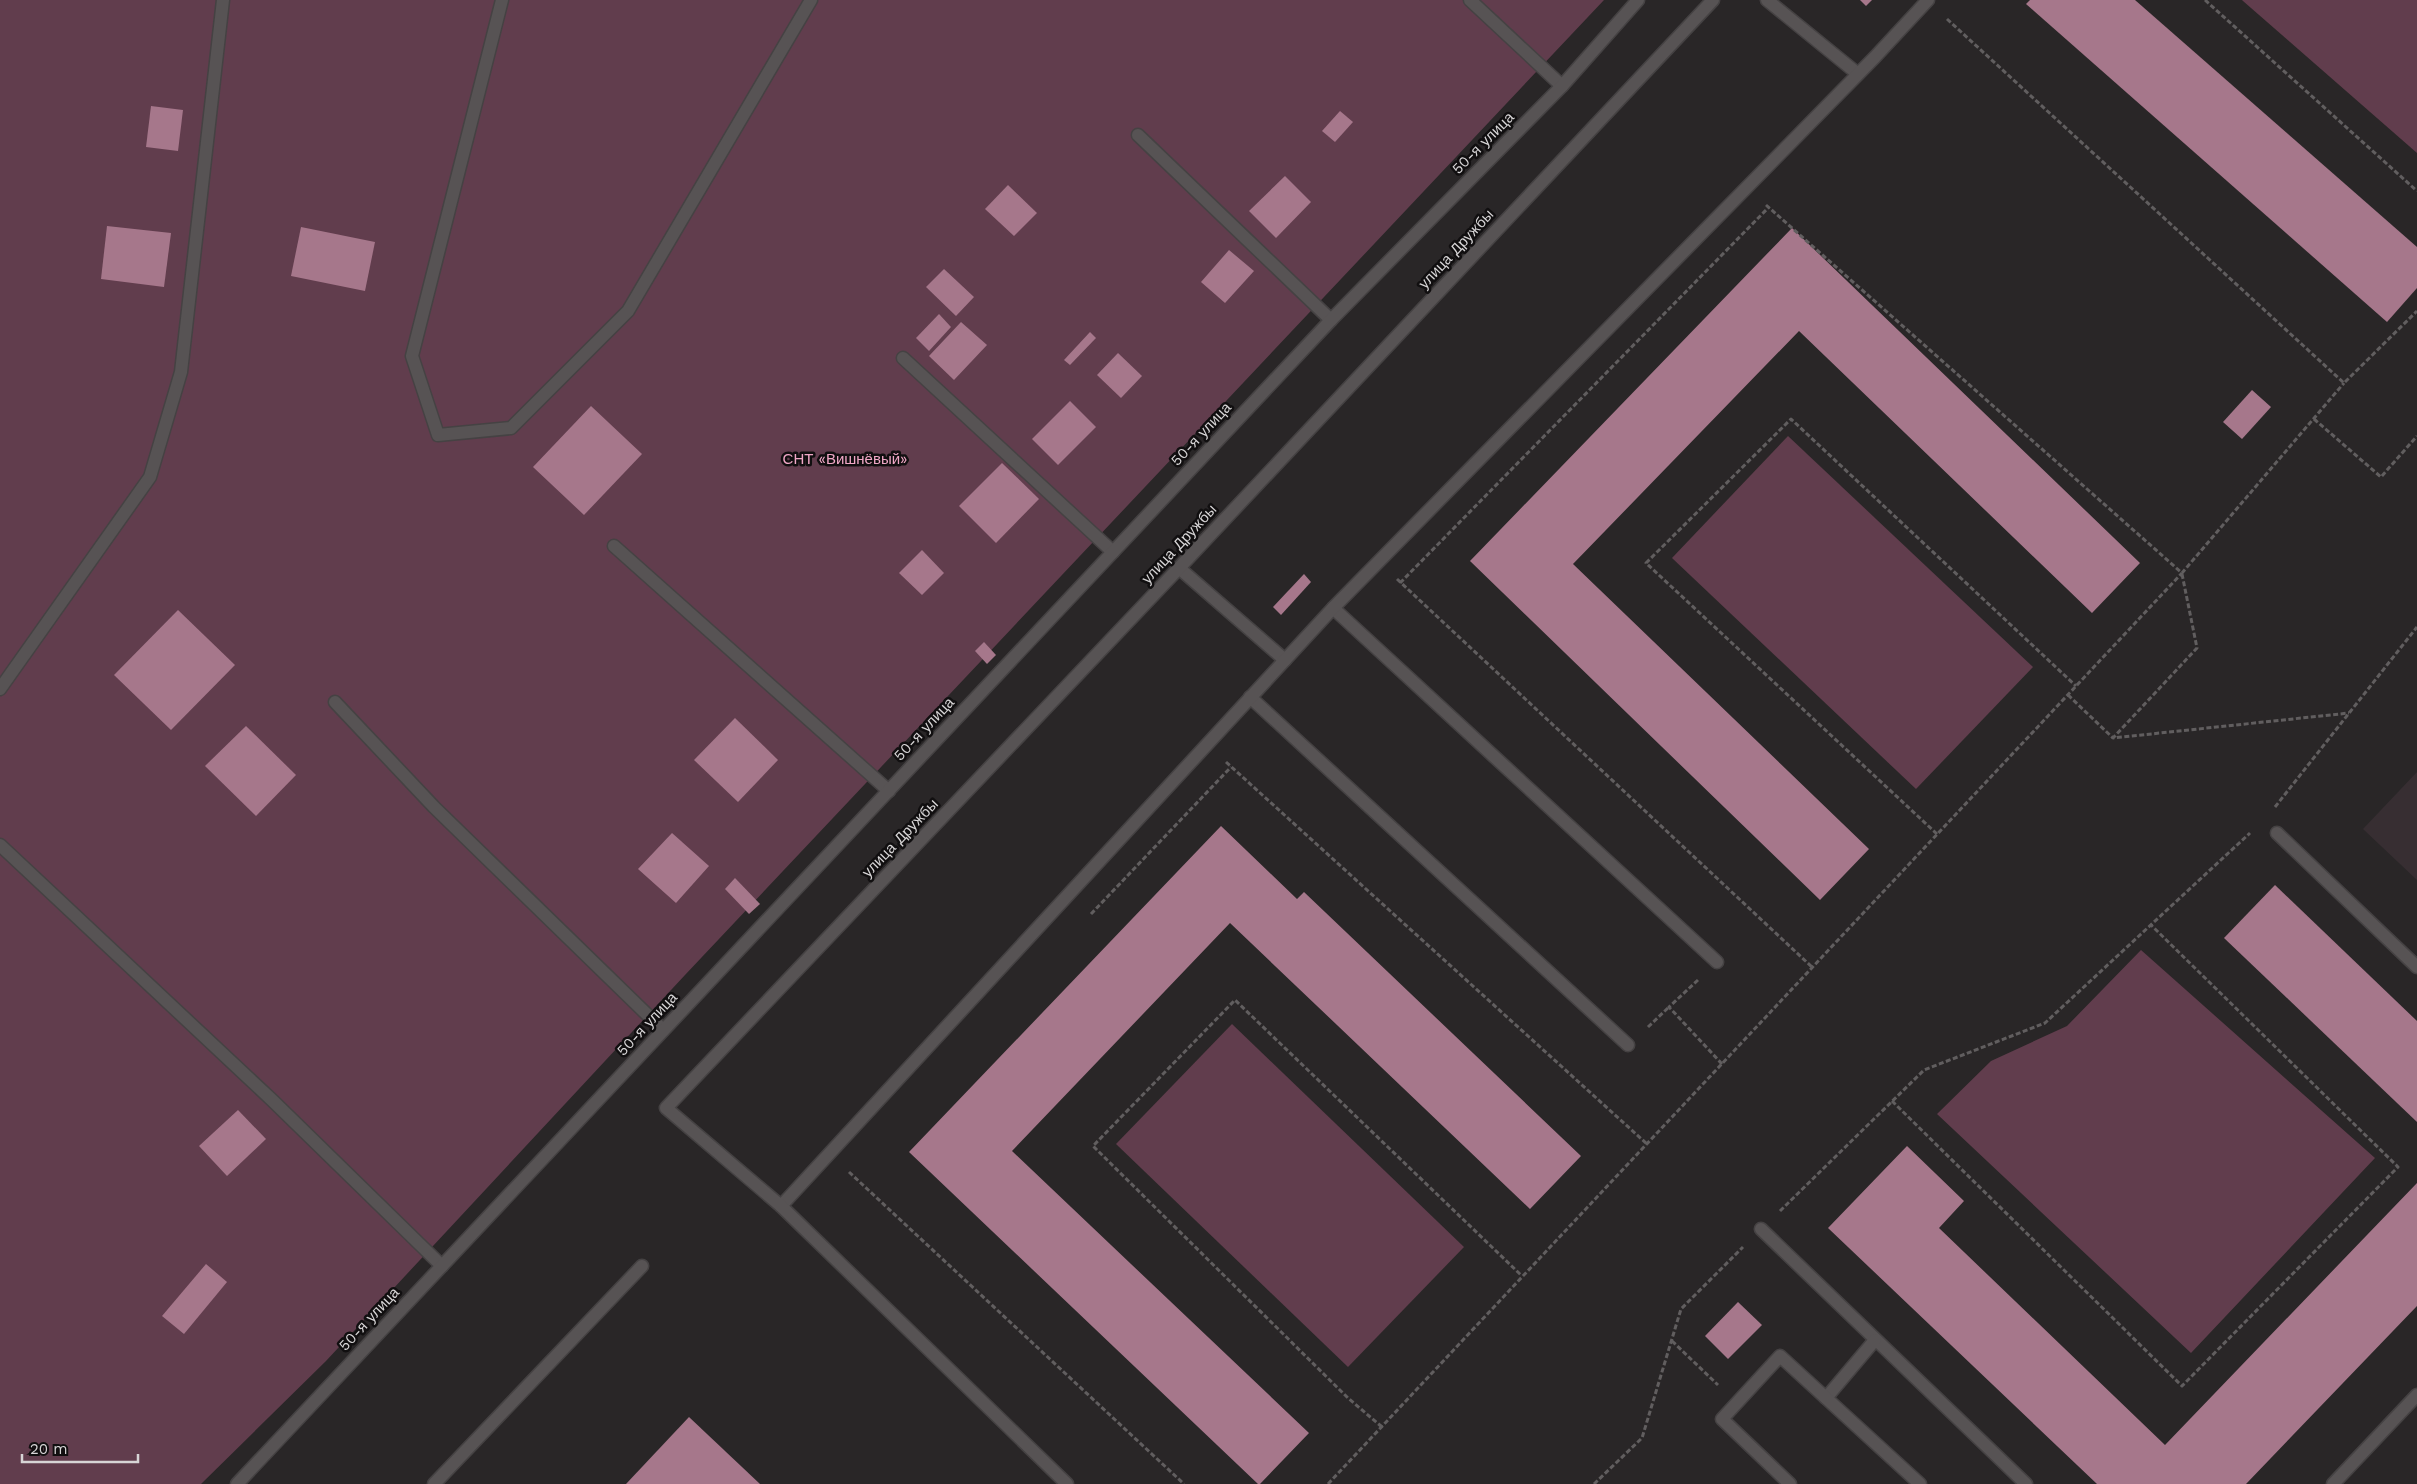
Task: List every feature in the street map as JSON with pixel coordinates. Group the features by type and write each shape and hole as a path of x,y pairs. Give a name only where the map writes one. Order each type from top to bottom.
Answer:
{"street":[{"path":"0,689 150,478 181,372 223,0"},
{"path":"502,0 412,356 438,435 510,428 628,311 811,0"},
{"path":"1470,0 1562,86"},
{"name":"50-я улица","path":"237,1484 1331,320 1562,86 1638,0"},
{"name":"улица Дружбы","path":"781,1206 666,1108 1179,568 1713,0"},
{"path":"1767,0 1858,74"},
{"path":"1067,1484 781,1206 1332,608 1747,188 1928,1"},
{"path":"1138,135 1331,320"},
{"path":"903,358 1113,552"},
{"path":"614,546 889,791"},
{"path":"1179,568 1284,660"},
{"path":"1332,608 1717,962"},
{"path":"1250,697 1628,1045"},
{"path":"335,702 434,807 663,1030"},
{"path":"2277,832 2417,967"},
{"path":"0,845 272,1100 442,1266"},
{"path":"1761,1230 2026,1484"},
{"path":"434,1484 642,1266"},
{"path":"1826,1398 1875,1340"},
{"path":"1790,1484 1722,1419 1780,1356 1920,1484"},
{"path":"2333,1484 2417,1395"}],"path":[{"path":"2205,0 2417,191"},
{"path":"1928,1 2344,383"},
{"path":"1747,188 2182,574 2197,648 2113,738"},
{"path":"1400,582 1769,208"},
{"path":"1328,1484 2182,574 2344,383 2417,311"},
{"path":"1937,834 1646,562 1791,419 2076,686"},
{"path":"2314,419 2381,478 2417,436"},
{"path":"1378,562 1813,968"},
{"path":"2271,812 2417,627"},
{"path":"2068,695 2113,738 2350,713"},
{"path":"1207,744 1647,1144"},
{"path":"1594,1484 1642,1438 1681,1309 1924,1070 2044,1023 2251,833"},
{"path":"1892,1101 2182,1386 2398,1167 2151,925"},
{"path":"1717,962 1669,1006 1722,1064"},
{"path":"1382,1427 1348,1398 1093,1146 1235,1000 1522,1276"},
{"path":"829,1152 1184,1484"},
{"path":"1672,1341 1737,1403"}],"shaded area":[{"path":"2417,772 2417,880 2363,829"}],"green space":[{"name":"СНТ «Вишнёвый»","path":"0,0 1604,0 685,975 326,1361 201,1484 0,1484"},
{"path":"2417,0 2417,153 2243,1"},
{"path":"1788,436 2033,667 1916,789 1672,558"},
{"path":"2141,950 2375,1158 2191,1353 1937,1114 1991,1061 2067,1026"},
{"path":"1232,1024 1464,1247 1348,1367 1116,1144"}],"building":[{"path":"1860,0 1872,0 1866,6"},
{"path":"2030,0 2135,0 2417,247 2417,288 2387,322 2026,4"},
{"path":"151,106 183,110 178,151 146,147"},
{"path":"1340,111 1353,122 1335,142 1322,131"},
{"path":"1285,176 1311,202 1276,238 1249,211"},
{"path":"1008,185 1037,213 1014,236 985,209"},
{"path":"107,226 171,233 164,287 101,279"},
{"path":"301,227 375,242 365,291 291,276"},
{"path":"1792,228 2140,563 2092,613 1799,331 1573,564 1869,849 1820,900 1470,561"},
{"path":"1229,250 1254,271 1225,303 1201,282"},
{"path":"944,269 974,297 956,316 926,287"},
{"path":"939,314 951,327 929,351 916,338"},
{"path":"961,322 987,345 954,380 929,356"},
{"path":"1090,332 1096,338 1070,365 1064,360"},
{"path":"1118,353 1142,376 1121,398 1097,375"},
{"path":"2252,390 2271,407 2242,439 2223,422"},
{"path":"1070,401 1096,427 1058,465 1032,439"},
{"path":"591,406 642,454 584,515 533,467"},
{"path":"1002,463 1039,499 996,543 959,506"},
{"path":"922,550 944,573 922,595 899,573"},
{"path":"1304,574 1311,582 1281,615 1273,607"},
{"path":"178,610 235,665 171,730 114,675"},
{"path":"984,642 996,655 987,664 975,651"},
{"path":"735,718 778,760 738,802 694,760"},
{"path":"246,726 296,775 256,816 205,766"},
{"path":"1221,826 1297,899 1304,892 1581,1156 1530,1209 1230,923 1012,1151 1309,1433 1260,1484 909,1152"},
{"path":"672,833 709,866 676,903 638,869"},
{"path":"735,878 760,904 749,914 725,889"},
{"path":"2275,885 2417,1021 2417,1122 2224,938"},
{"path":"238,1110 266,1139 227,1176 199,1146"},
{"path":"1907,1146 1964,1201 1939,1228 2165,1445 2417,1183 2417,1306 2246,1484 2097,1484 1828,1228"},
{"path":"206,1264 227,1282 184,1334 162,1316"},
{"path":"1738,1302 1762,1325 1728,1359 1705,1336"},
{"path":"689,1417 760,1484 626,1484"}]}
